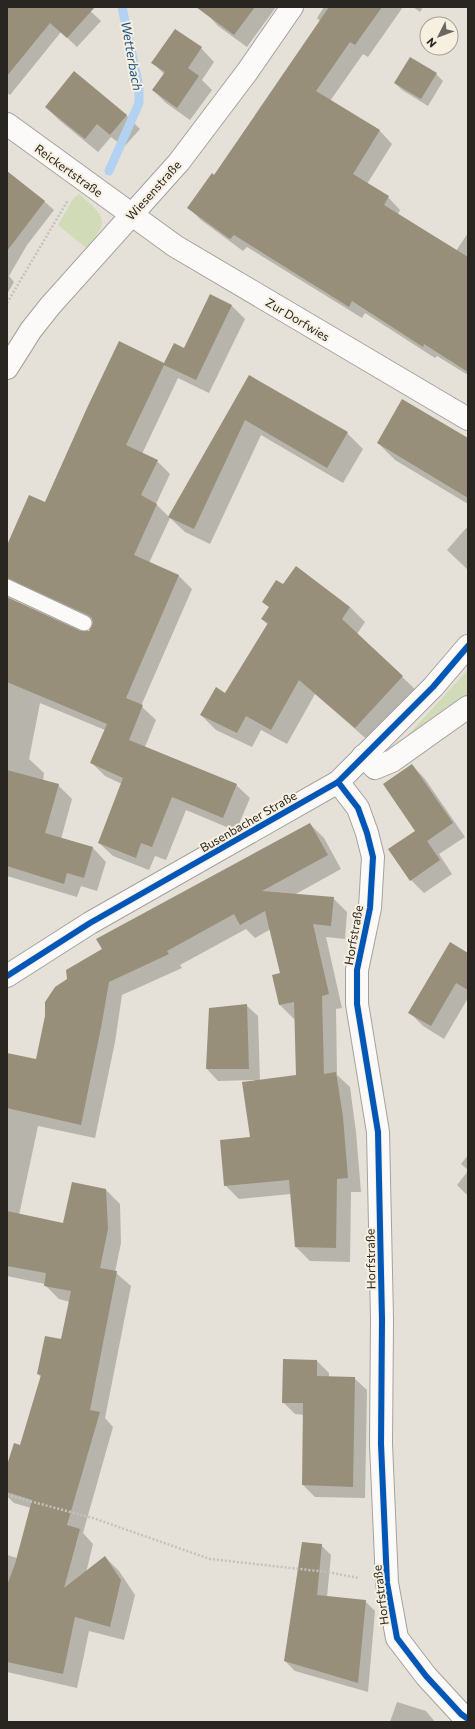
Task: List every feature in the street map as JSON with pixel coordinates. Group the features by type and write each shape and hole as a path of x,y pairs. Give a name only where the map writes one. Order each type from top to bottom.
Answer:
{"street":[{"name":"Wiesenstraße","path":"7,368 31,330 50,306 179,162 215,116 292,7"},
{"name":"Reickertstraße","path":"7,124 131,215"},
{"name":"Zur Dorfwies","path":"131,215 175,246 468,419"},
{"name":"Busenbacher Straße","path":"7,976 90,923 338,782 433,687 468,646"},
{"path":"363,756 375,768 392,761 468,706"},
{"name":"Horfstraße","path":"338,782 358,808 367,833 373,857 370,908 357,970 358,1004 378,1132 382,1319 381,1444 387,1583 396,1638 426,1676 461,1714 468,1719"}],"lane":[{"path":"7,587 84,623"}],"path":[{"path":"7,303 81,178"},
{"path":"7,1495 93,1518 210,1559 327,1572 387,1583"}],"green space":[{"path":"79,194 99,213 102,219 102,224 99,231 86,248 58,225 73,199"},
{"path":"468,670 468,697 410,740 407,736"}],"building":[{"path":"7,7 95,7 67,38 50,23 7,76"},
{"path":"196,7 255,7 234,35"},
{"path":"329,7 382,7 355,45 350,42 316,91 380,130 353,174 389,196 384,205 468,257 468,372 424,344 423,347 352,301 349,307 234,235 230,239 187,208 212,173 214,175"},
{"path":"175,29 202,47 188,68 199,76 177,108 152,90 165,72 151,63"},
{"path":"410,57 437,73 421,99 394,83"},
{"path":"74,71 127,115 110,135 97,124 85,139 45,107"},
{"path":"7,171 45,201 7,251"},
{"path":"210,294 232,305 196,380 164,365 126,445 158,460 141,495 157,504 134,555 179,575 126,698 143,705 129,740 237,784 223,818 172,797 152,847 141,843 136,858 98,843 123,778 90,763 107,724 7,682 7,597 81,631 89,631 93,623 92,618 88,615 7,578 7,545 29,495 45,502 119,341 164,363 174,343 184,348"},
{"path":"249,375 348,432 327,468 245,420 194,529 168,517"},
{"path":"402,399 468,438 468,498 377,443"},
{"path":"296,566 350,607 342,619 403,676 355,728 299,680 271,730 246,716 237,733 200,715 216,687 225,693 268,623 261,619 269,607 262,602 276,580 283,584"},
{"path":"412,764 453,823 427,841 440,860 410,881 388,849 415,831 383,784"},
{"path":"7,770 59,784 45,833 93,847 84,878 67,873 64,884 7,866"},
{"path":"310,823 328,855 262,891 334,897 331,926 313,924 329,994 322,996 324,1074 336,1072 343,1117 348,1178 337,1179 336,1248 295,1247 289,1180 224,1186 220,1140 250,1137 242,1082 296,1075 294,1002 279,1005 272,975 280,973 265,911 240,925 234,914 167,951 169,954 109,982 81,1125 7,1108 7,1053 36,1059 45,1016 45,1002 55,987 67,979 66,970 102,949 96,939"},
{"path":"450,942 468,953 468,990 456,983 431,1026 408,1013"},
{"path":"247,1004 249,1069 206,1069 209,1008"},
{"path":"72,1182 106,1189 108,1229 100,1268 117,1271 90,1410 100,1412 67,1525 80,1529 64,1588 105,1556 121,1580 110,1627 75,1617 63,1674 7,1662 7,1585 15,1564 32,1500 7,1492 7,1465 14,1443 20,1445 41,1375 37,1374 45,1336 61,1339 71,1291 44,1286 46,1273 7,1266 7,1211 63,1223"},
{"path":"283,1359 317,1360 317,1376 355,1377 353,1487 302,1485 303,1403 282,1403"},
{"path":"302,1542 322,1544 317,1595 366,1600 358,1683 284,1661"}],"waterway":[{"name":"Wetterbach","path":"109,171 139,103 139,87 122,7"}],"cycle path":[{"path":"7,976 90,923 338,782 433,687 468,646"},
{"path":"338,782 358,808 367,833 373,857 370,908 357,970 357,1004 378,1132 382,1319 381,1444 387,1583 397,1638 426,1676 461,1714 468,1719"}]}
